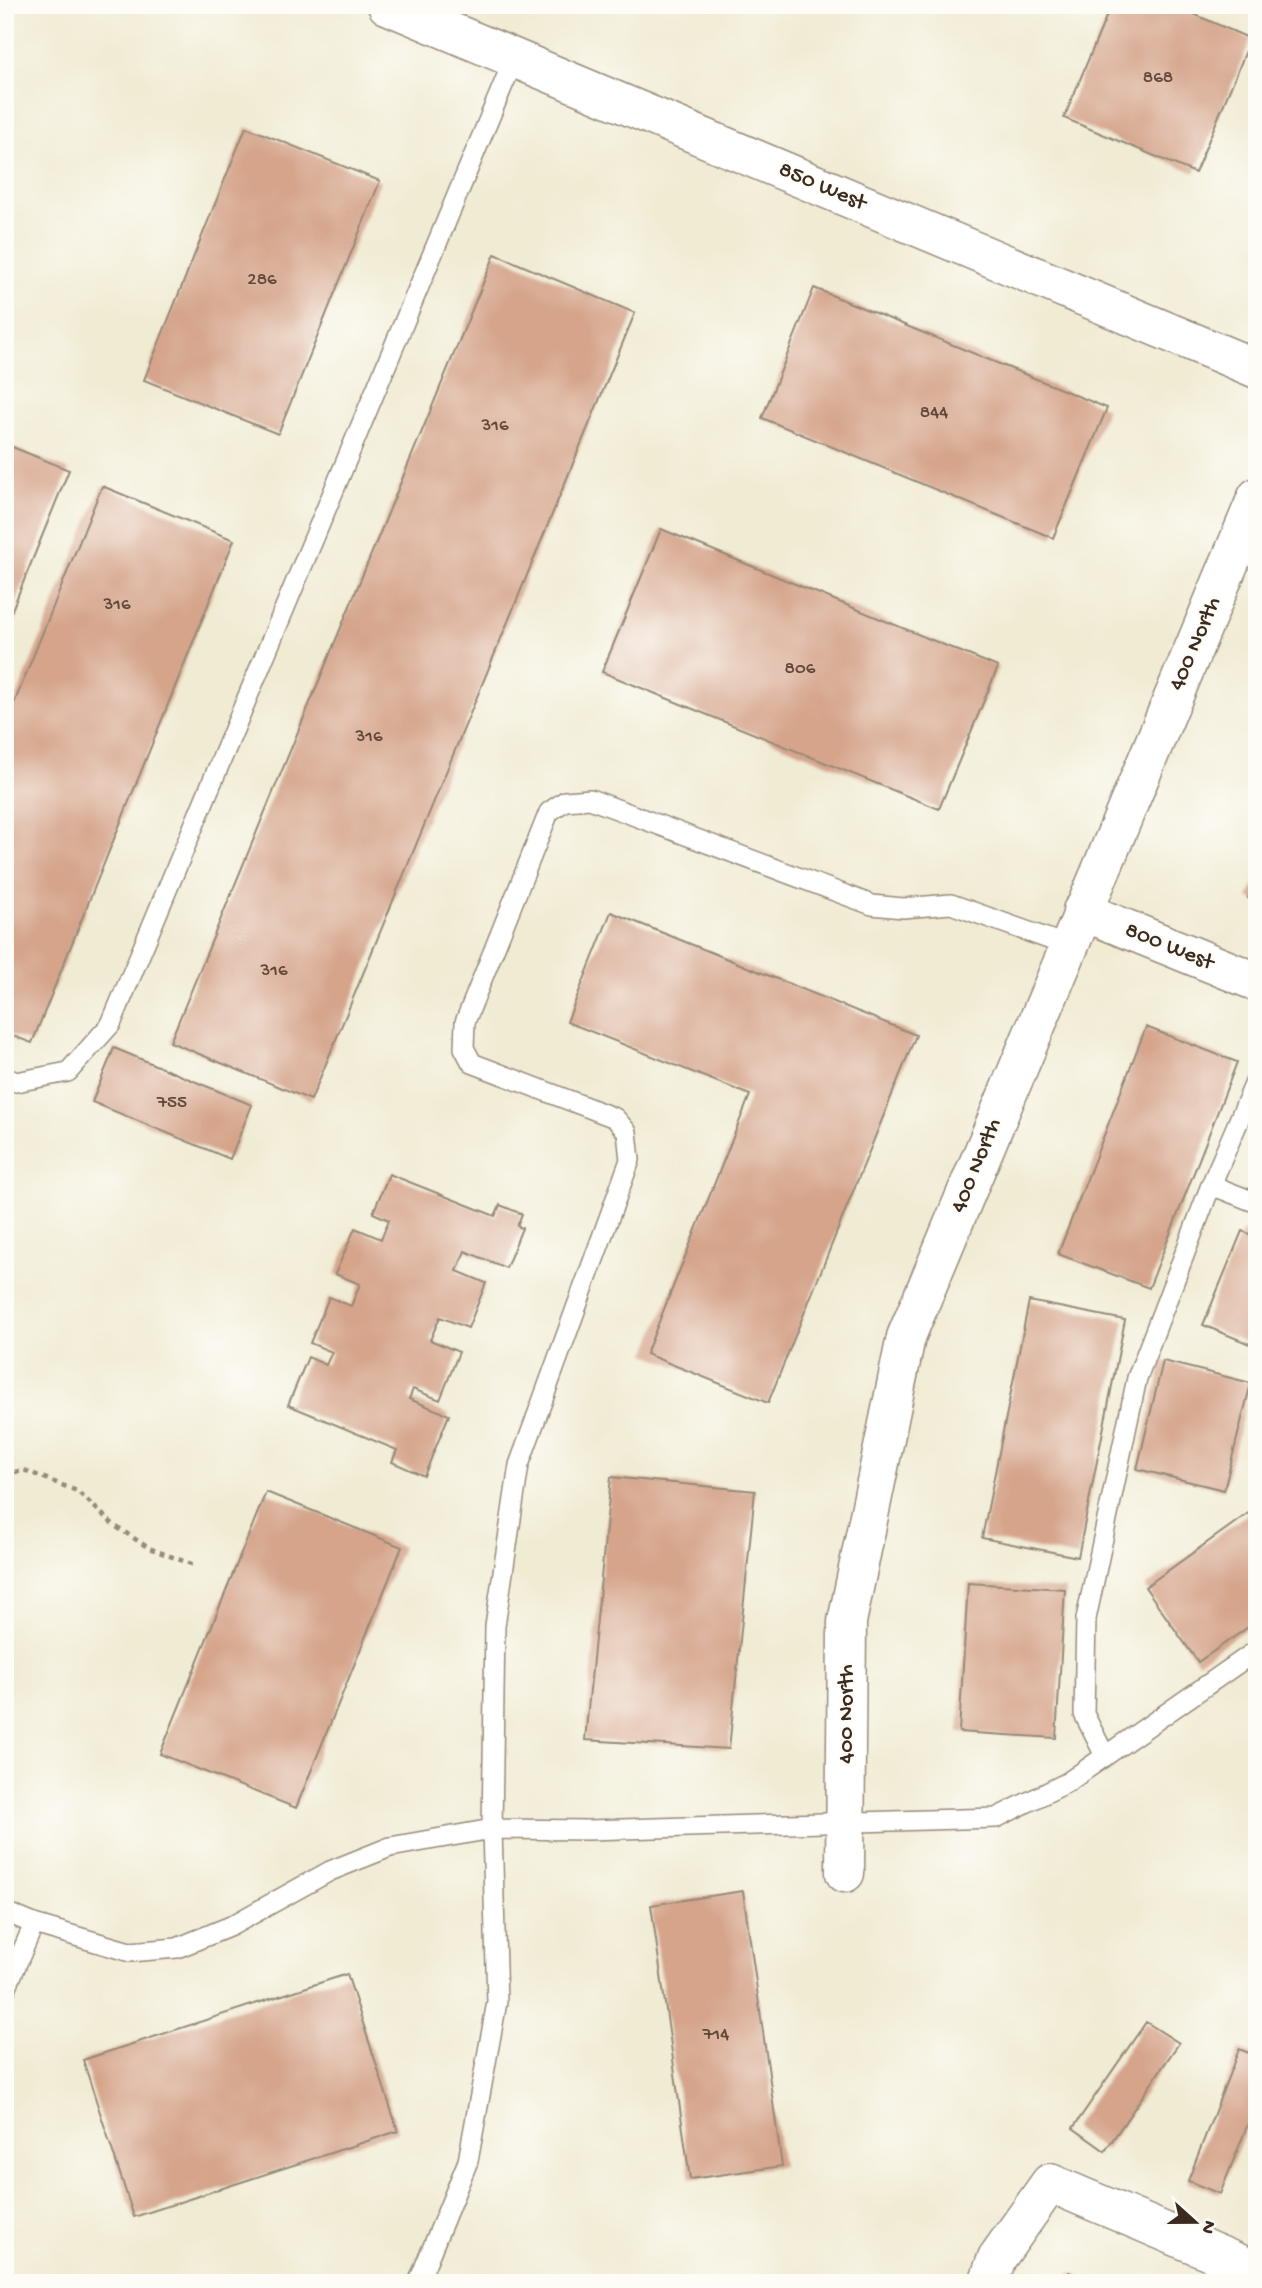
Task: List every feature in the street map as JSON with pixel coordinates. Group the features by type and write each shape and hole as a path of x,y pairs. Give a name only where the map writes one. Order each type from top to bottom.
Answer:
{"street":[{"name":"850 West","path":"387,5 1257,369"},
{"name":"400 North","path":"845,1873 847,1622 906,1337 1257,497"},
{"name":"800 West","path":"1082,911 1257,982"},
{"path":"988,2283 997,2258 1050,2183 1257,2271"}],"lane":[{"path":"5,1077 16,1082 68,1072 111,1024 514,60"},
{"path":"418,2283 468,2161 498,2002 492,1829 495,1626 519,1465 630,1160 627,1132 615,1118 472,1063 464,1048 465,1022 549,812 565,801 590,799 872,905 903,908 951,904 1068,946"},
{"path":"1105,1756 1084,1714 1086,1619 1137,1378 1211,1185 1257,1078"},
{"path":"1211,1185 1257,1203"},
{"path":"5,1912 34,1924 131,1952 177,1948 231,1926 330,1871 390,1847 492,1829 588,1830 996,1818 1068,1782 1257,1650"},
{"path":"5,1991 34,1924"}],"path":[{"path":"5,1474 24,1470 77,1491 116,1526 149,1548 194,1565"}],"building":[{"path":"1111,5 1173,5 1251,39 1195,173 1064,118"},
{"path":"246,127 380,181 278,434 144,380"},
{"path":"495,254 635,313 311,1100 170,1042"},
{"path":"814,288 1107,408 1053,538 762,418"},
{"path":"5,444 69,470 5,627"},
{"path":"102,486 234,540 32,1043 5,1033 5,726"},
{"path":"661,529 998,667 939,809 602,672"},
{"path":"1257,878 1257,902 1248,898"},
{"path":"611,912 916,1035 768,1403 646,1354 750,1095 567,1022"},
{"path":"1146,1027 1237,1062 1149,1288 1058,1254"},
{"path":"114,1048 252,1105 230,1159 92,1102"},
{"path":"389,1174 495,1216 500,1205 522,1214 517,1226 522,1228 506,1268 465,1251 457,1271 486,1283 468,1328 440,1317 430,1340 459,1352 440,1400 413,1389 409,1399 449,1415 424,1476 392,1462 397,1450 288,1405 308,1357 326,1365 332,1352 310,1343 329,1297 351,1306 360,1284 335,1274 355,1228 381,1239 389,1220 373,1213"},
{"path":"1242,1231 1257,1237 1257,1347 1203,1325"},
{"path":"1029,1301 1125,1320 1078,1557 982,1538"},
{"path":"1163,1361 1251,1383 1224,1490 1137,1469"},
{"path":"611,1477 755,1491 729,1749 585,1740"},
{"path":"266,1492 402,1547 296,1808 160,1754"},
{"path":"1257,1507 1257,1621 1198,1662 1145,1587"},
{"path":"968,1583 1065,1589 1056,1738 959,1732"},
{"path":"743,1891 782,2166 690,2179 651,1905"},
{"path":"347,1974 398,2131 134,2217 83,2060"},
{"path":"1146,2022 1179,2043 1105,2151 1073,2128"},
{"path":"1239,2049 1257,2056 1257,2101 1220,2194 1188,2181"},
{"path":"1069,2272 1095,2283 1065,2283"}]}
